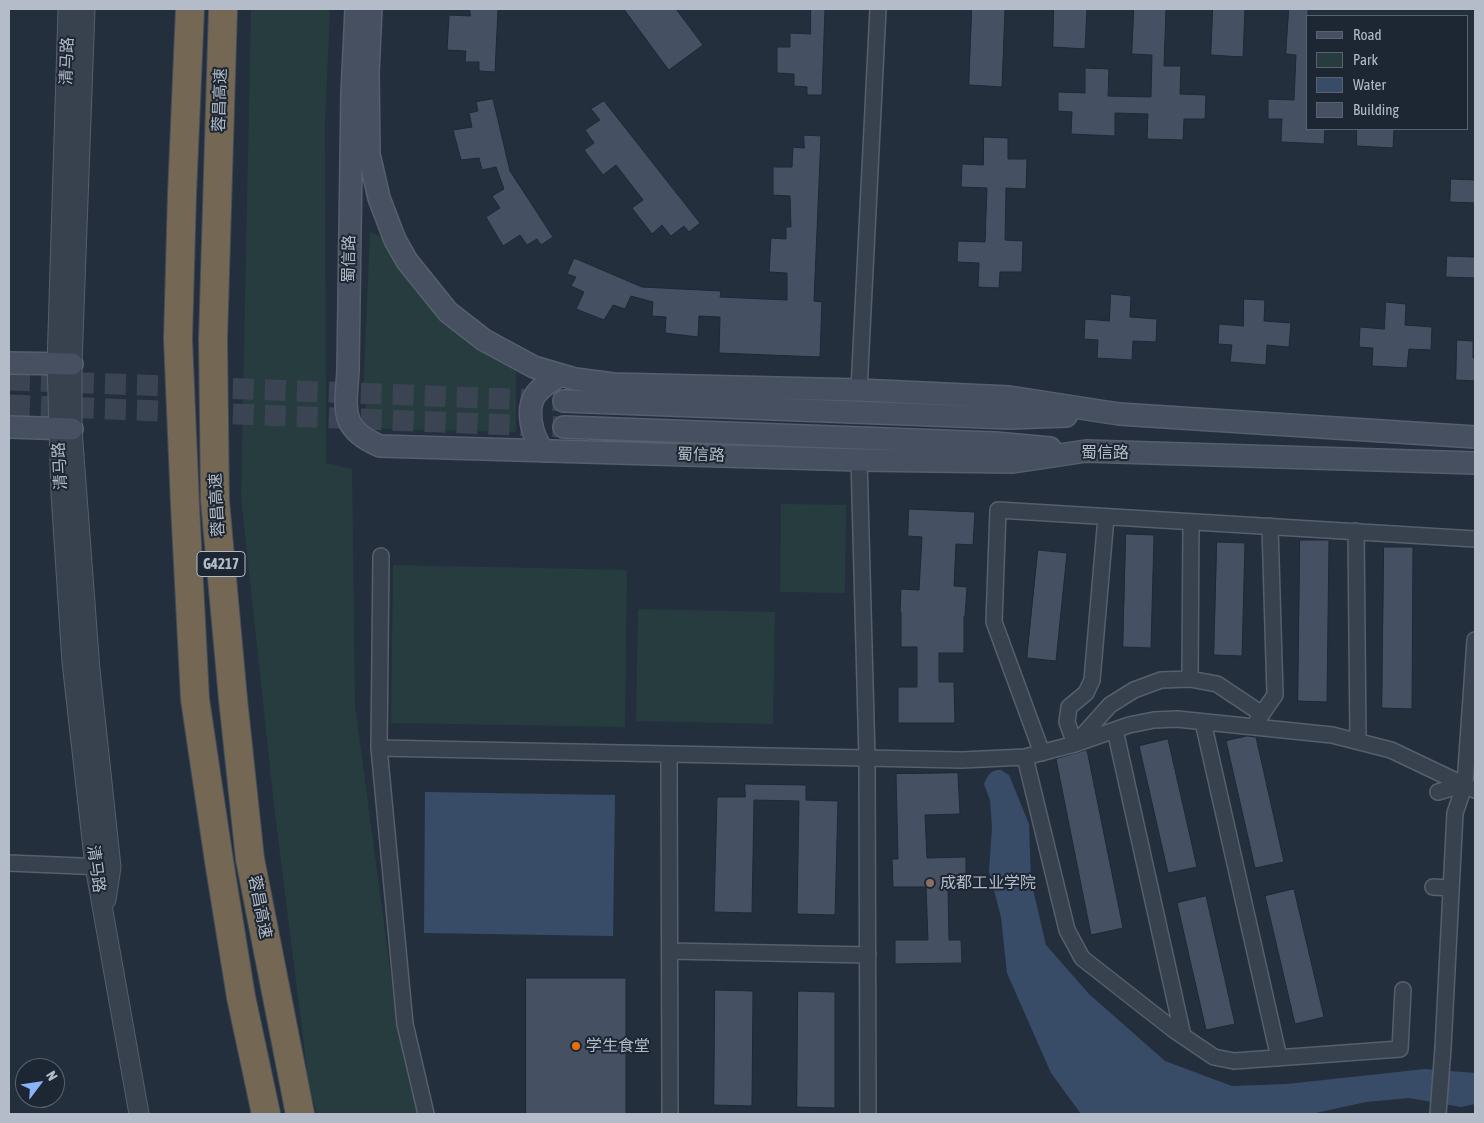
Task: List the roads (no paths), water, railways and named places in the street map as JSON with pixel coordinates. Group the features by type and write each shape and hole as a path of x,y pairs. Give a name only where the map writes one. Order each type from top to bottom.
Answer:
{"highway":[{"name":"蓉昌高速","path":"190,9 178,339 184,506 195,699 241,997 266,1114"},
{"name":"蓉昌高速","path":"223,9 213,339 216,501 233,699 250,859 300,1114"}],"main road":[{"name":"蜀信路","path":"356,9 352,93 346,411 355,432 368,441 380,446 859,460 1013,462 1086,451 1475,463"},
{"path":"348,370 361,370 365,182 369,154 368,73 371,9"},
{"path":"369,154 379,198 395,240 407,261 448,312 484,340 534,367 575,379 613,384 859,390 1009,397 1119,414 1475,437"},
{"path":"9,363 65,364"},
{"path":"544,451 534,437 530,412 534,396 545,384 561,375"},
{"path":"564,401 1010,418 1119,414"},
{"path":"9,426 65,428"},
{"path":"564,427 995,443 1086,451"}],"street":[{"name":"清马路","path":"68,9 65,428 72,662 103,867 104,921 139,1114"},
{"name":"清马路","path":"65,364 85,9"},
{"path":"859,390 878,9"},
{"path":"859,460 867,758 868,1114"},
{"path":"1042,753 994,622 998,510 1475,539"},
{"path":"1075,744 1067,722 1069,707 1086,693 1092,680 1106,517"},
{"path":"1190,522 1190,679"},
{"path":"1258,720 1275,695 1270,526"},
{"path":"1356,532 1358,742"},
{"path":"381,556 379,748 405,1024 426,1114"},
{"path":"1438,1114 1455,812 1470,787 1475,640"},
{"path":"1075,744 1110,705 1134,690 1161,680 1190,679 1217,684 1258,720"},
{"path":"379,748 962,760 1025,758 1075,744 1130,725 1154,720 1176,719 1203,722 1258,720 1332,735 1391,750 1470,787"},
{"path":"1203,722 1279,1058"},
{"path":"1115,730 1182,1036"},
{"path":"669,754 670,1114"},
{"path":"1025,758 1067,930 1082,958 1182,1036 1214,1057 1234,1061 1400,1049 1403,990"},
{"path":"1438,792 1470,787"},
{"path":"9,863 103,867"},
{"path":"1433,887 1451,888"},
{"path":"670,951 868,955"}],"water":[{"path":"1001,770 1009,775 1029,824 1031,881 1046,945 1089,994 1165,1061 1232,1086 1287,1084 1425,1069 1475,1073 1475,1104 1461,1107 1409,1098 1366,1102 1311,1114 1081,1114 1051,1073 1007,973 1001,917 989,871 992,827 990,800 984,784 990,773"},
{"path":"425,792 615,795 613,936 424,933"}],"tunnel":[{"path":"9,380 564,401"},
{"path":"9,405 564,427"}],"place":[{"name":"成都工业学院","path":"930,883"},
{"name":"学生食堂","path":"576,1046"}]}
